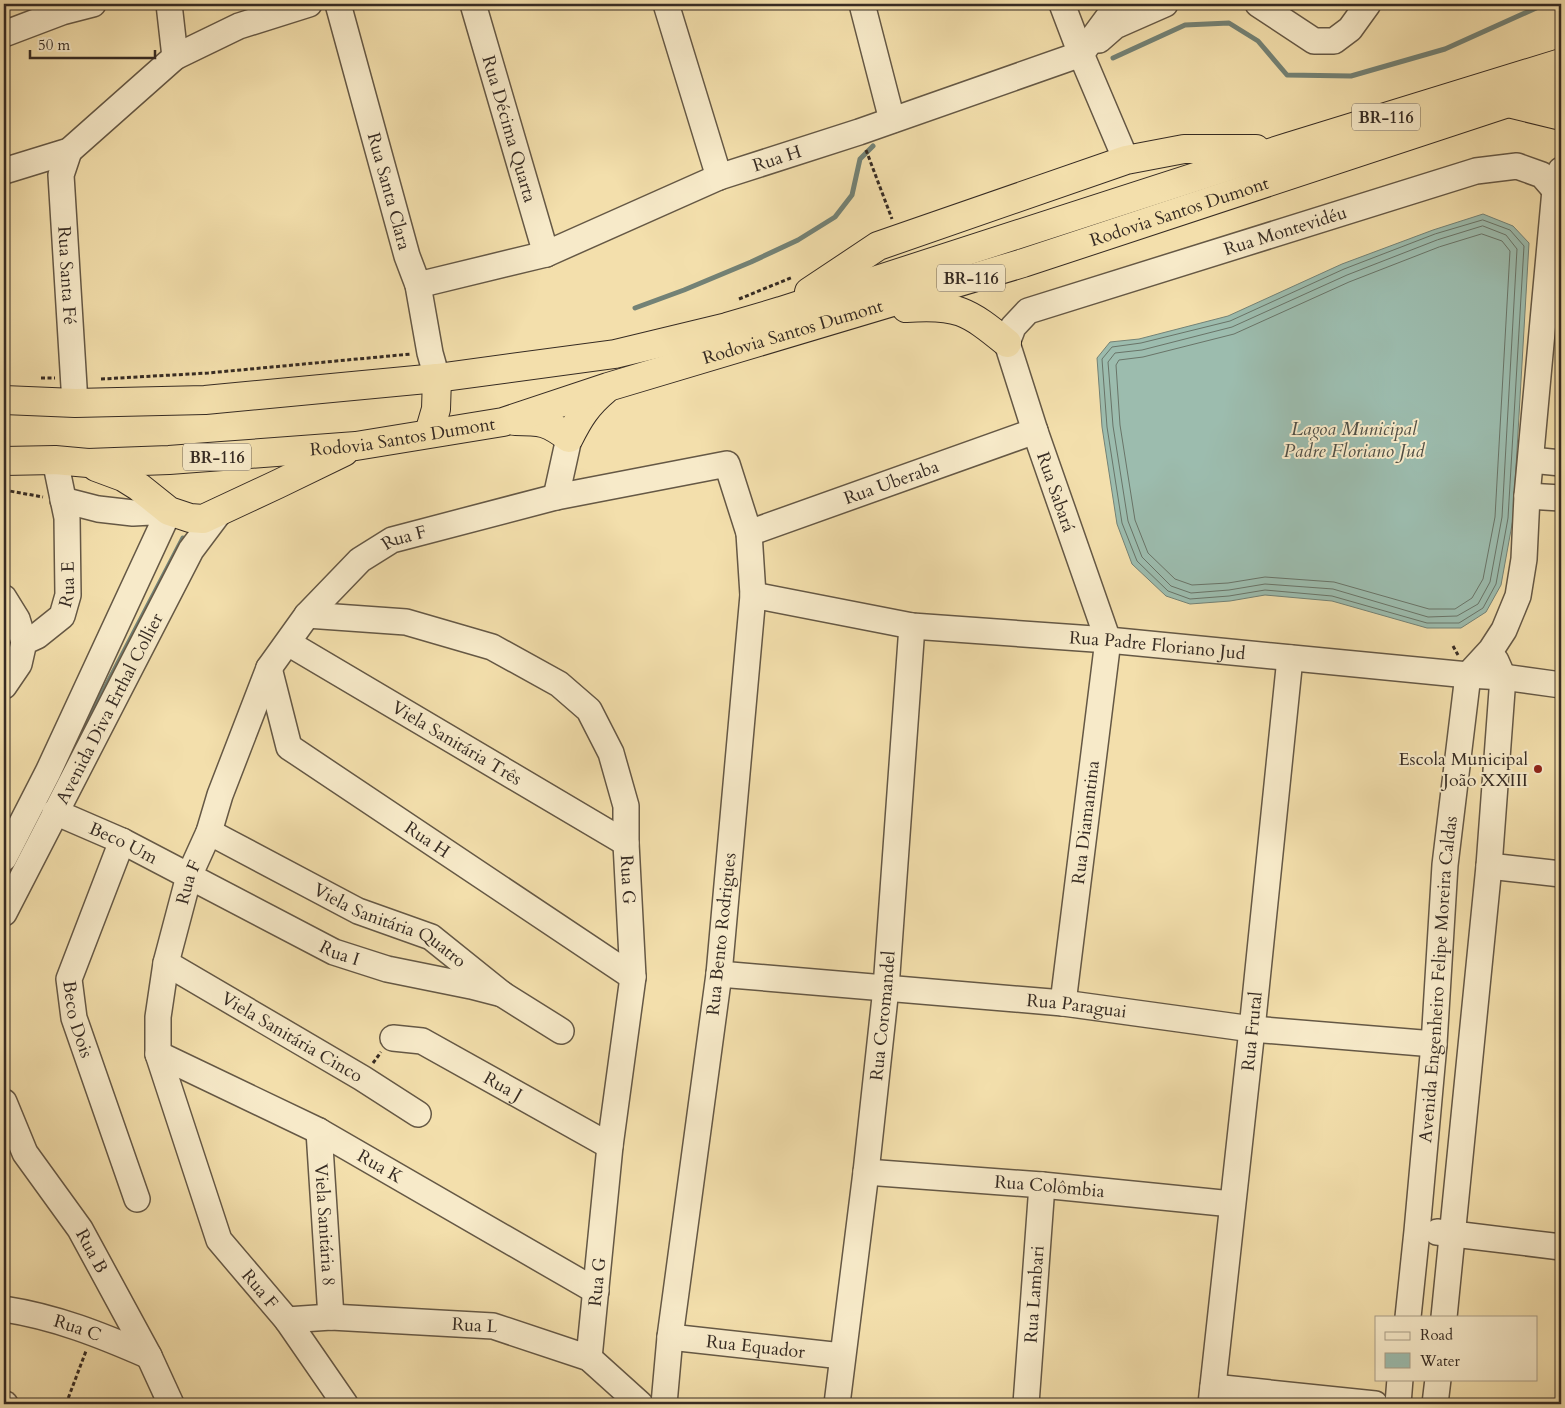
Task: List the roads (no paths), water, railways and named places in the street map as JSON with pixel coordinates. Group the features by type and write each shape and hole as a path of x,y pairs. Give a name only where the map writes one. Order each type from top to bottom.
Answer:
{"highway":[{"path":"1483,87 1561,44"},
{"name":"Rodovia Santos Dumont","path":"10,404 205,400 437,378 615,354 727,327 781,311 1288,147 1561,63"},
{"name":"Rodovia Santos Dumont","path":"6,457 88,463 170,460 356,446 429,432 503,422 608,388 1022,263 1508,103 1561,89"},
{"path":"1508,103 1561,116"},
{"path":"781,311 878,246 1126,160 1184,149 1245,150 1288,147"},
{"path":"864,311 935,306 960,310 981,322 1007,343"},
{"path":"429,432 436,409 437,378"},
{"path":"503,422 539,422 556,428 569,438 576,423 590,402 608,388"},
{"path":"88,463 123,477 139,487 169,512 190,518 203,518 356,446"}],"street":[{"path":"4,34 62,12 93,4"},
{"path":"169,4 174,57"},
{"path":"4,171 69,151 174,57 239,26 309,4"},
{"name":"Rua Santa Clara","path":"338,4 407,256 418,285 430,353 437,378"},
{"name":"Rua Décima Quarta","path":"473,4 546,254"},
{"path":"666,4 718,176"},
{"path":"862,4 892,120"},
{"path":"1062,4 1126,160"},
{"path":"1081,54 1118,4"},
{"path":"1081,54 1115,26 1165,4"},
{"path":"1258,4 1314,41 1334,41 1350,29 1368,4"},
{"name":"Rua H","path":"418,285 546,254 718,176 892,120 1081,54"},
{"name":"Rua Santa Fé","path":"69,151 61,174 75,402"},
{"name":"Rua Montevidéu","path":"1007,343 1013,326 1028,311 1476,171 1517,166 1558,180"},
{"path":"1468,675 1490,650 1504,630 1518,596 1524,559 1527,496 1554,268 1558,180"},
{"name":"Rua Sabará","path":"1007,343 1035,431 1108,640"},
{"name":"Rua Uberaba","path":"749,533 1035,431"},
{"path":"556,497 569,438"},
{"name":"Rua E","path":"24,642 38,636 62,616 68,595 67,518 55,460"},
{"path":"1531,460 1561,462"},
{"name":"Rua Bento Rodrigues","path":"664,1404 670,1337 718,974 753,595 749,533 727,464"},
{"name":"Rua F","path":"345,1404 287,1320 219,1240 158,1054 158,1017 166,963 190,876 209,832 220,795 269,668 307,615 360,560 392,540 556,497 727,464"},
{"path":"1527,496 1561,498"},
{"path":"63,500 98,509 124,512 169,512"},
{"name":"Avenida Diva Erthal Collier","path":"4,913 191,550 222,510"},
{"name":"Avenida Diva Erthal Collier","path":"4,858 48,772 169,512"},
{"name":"Rua Padre Floriano Jud","path":"753,595 912,626 1108,640 1503,677 1561,685"},
{"path":"4,598 17,618 24,642 19,664 4,686"},
{"name":"Rua G","path":"307,615 406,622 492,647 559,684 589,710 611,752 626,806 632,977 610,1146 589,1358"},
{"name":"Rua Coromandel","path":"837,1404 866,1172 886,988 912,626"},
{"name":"Rua Diamantina","path":"1063,1003 1108,640"},
{"name":"Viela Sanitária Três","path":"288,643 626,843"},
{"path":"1444,1316 1489,866 1503,677 1490,650"},
{"name":"Rua Frutal","path":"1212,1396 1290,658"},
{"name":"Rua H","path":"269,668 289,747 632,977"},
{"name":"Avenida Engenheiro Felipe Moreira Caldas","path":"1408,1316 1434,1044 1445,865 1468,675"},
{"name":"Beco Um","path":"55,812 122,841 190,876"},
{"name":"Viela Sanitária Quatro","path":"209,832 358,911 431,937 502,994 561,1031"},
{"name":"Beco Dois","path":"122,841 69,979 74,1018 137,1199"},
{"path":"1489,866 1561,874"},
{"name":"Rua I","path":"190,876 334,952 387,969 502,994"},
{"name":"Viela Sanitária Cinco","path":"166,963 362,1078 418,1114"},
{"name":"Rua Paraguai","path":"718,974 1063,1003 1252,1029 1434,1044"},
{"name":"Rua J","path":"393,1038 422,1041 610,1146"},
{"name":"Rua K","path":"158,1054 319,1130 596,1292"},
{"name":"Rua B","path":"4,1102 25,1154 80,1229 149,1356 171,1404"},
{"name":"Viela Sanitária 8","path":"319,1130 331,1317"},
{"name":"Rua Colômbia","path":"866,1172 1042,1185 1232,1204"},
{"name":"Rua Lambari","path":"1026,1404 1042,1185"},
{"path":"1417,1231 1453,1233 1561,1247"},
{"name":"Rua C","path":"4,1309 30,1313 94,1332 149,1356"},
{"name":"Rua L","path":"287,1320 331,1317 493,1326 589,1358 640,1404"},
{"name":"Rua Equador","path":"670,1337 842,1356"},
{"path":"1398,1404 1400,1380"},
{"path":"1435,1404 1438,1380"},
{"path":"1212,1396 1376,1404"}],"water":[{"name":"Lagoa Municipal Padre Floriano Jud","path":"1483,214 1513,226 1529,243 1513,519 1501,585 1486,612 1461,628 1427,628 1332,601 1265,595 1230,601 1190,604 1166,596 1132,564 1117,524 1102,427 1097,358 1110,342 1139,339 1228,316 1342,264 1433,230"}],"waterway":[{"path":"1113,58 1185,25 1229,23 1258,41 1287,75 1351,76 1445,49 1545,4"},
{"path":"635,308 751,262 798,240 835,217 852,195 860,159 873,146"},
{"path":"66,763 183,538"},
{"path":"4,886 17,860"}],"place":[{"name":"Escola Municipal João XXIII","path":"1538,769"}]}
